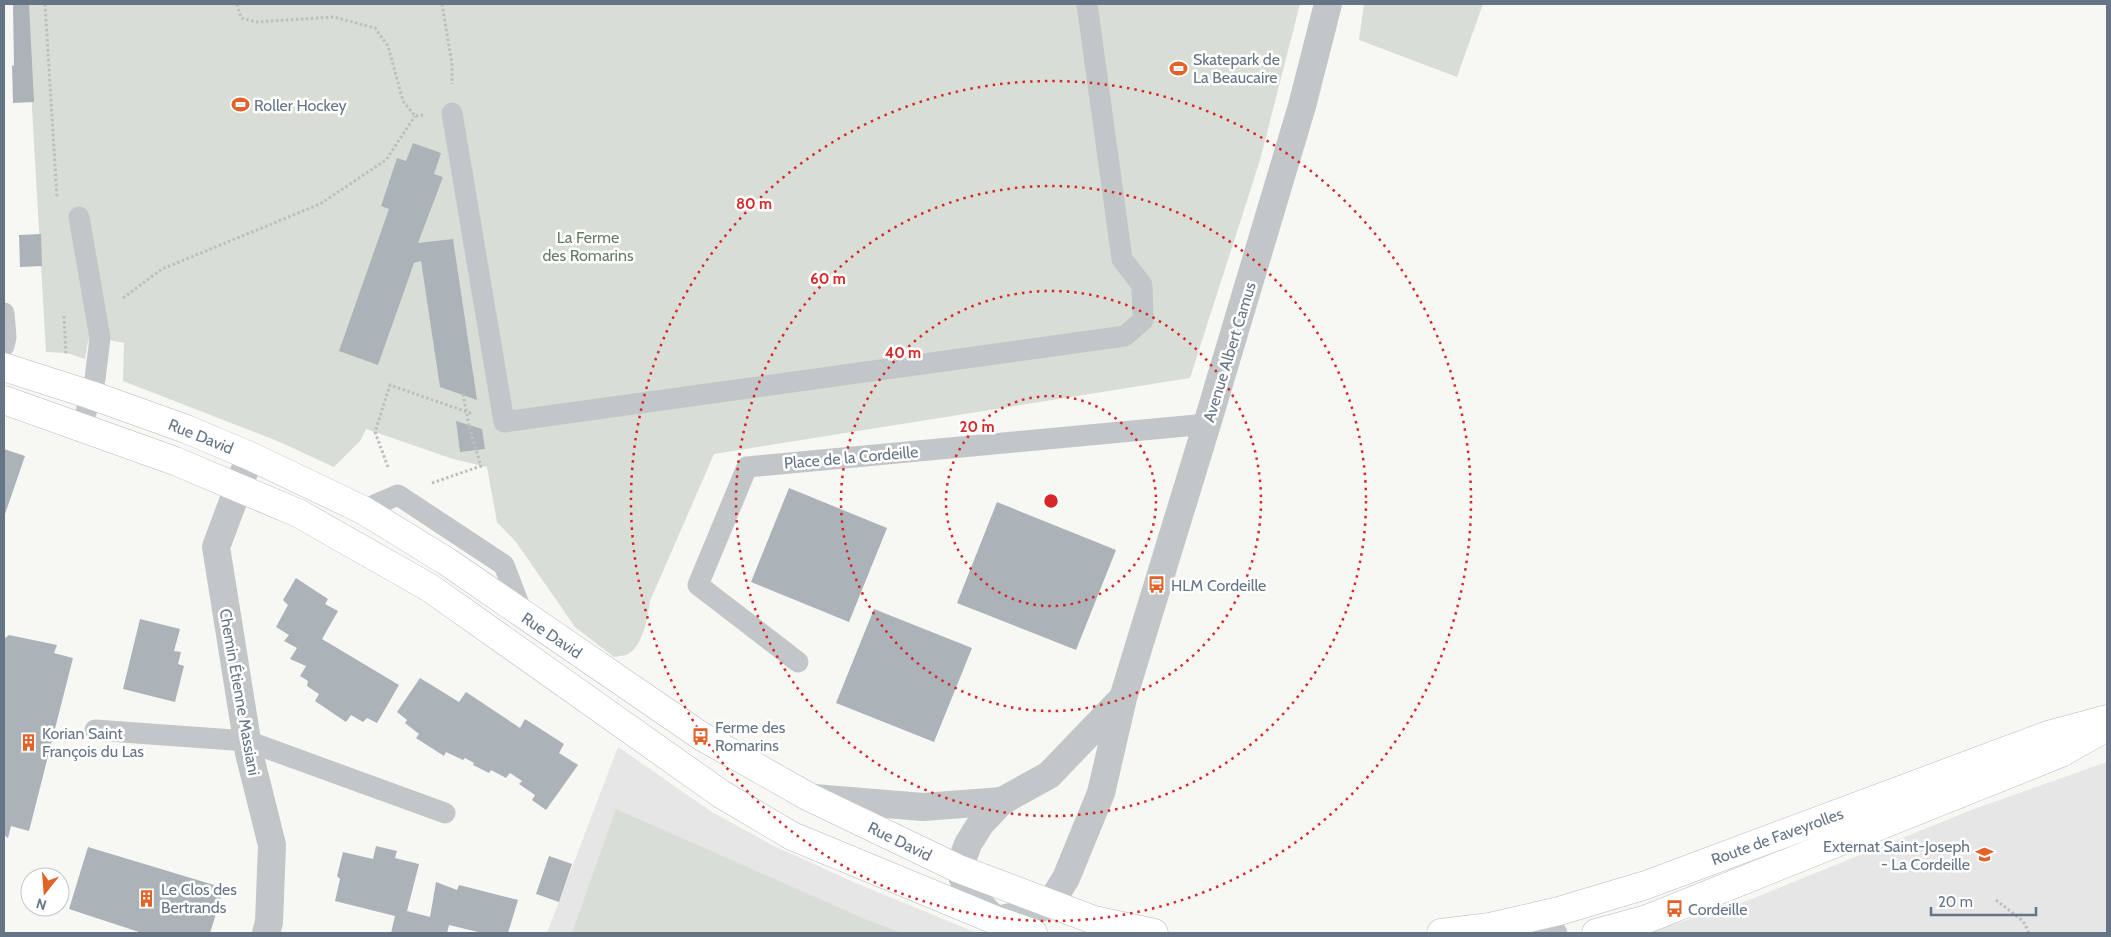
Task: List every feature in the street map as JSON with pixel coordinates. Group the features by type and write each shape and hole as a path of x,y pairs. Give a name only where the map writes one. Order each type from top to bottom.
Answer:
{"main road":[{"name":"Rue David","path":"4,367 91,395 186,429 250,456 363,510 446,561 522,615 701,736 809,797 959,869 1094,920 1154,933"},
{"name":"Rue David","path":"4,400 175,461 298,513 430,588 721,794 792,836 995,920"},
{"name":"Route de Faveyrolles","path":"1441,933 1490,927 1559,911 1646,885 2048,735 2107,719"},
{"name":"Route de Faveyrolles","path":"1596,933 1647,919 1758,876 2061,753 2107,726"},
{"path":"995,920 1033,933"}],"street":[{"name":"Avenue Albert Camus","path":"1050,904 1066,878 1101,793 1123,698 1302,106 1328,4"},
{"name":"Chemin Étienne Massiani","path":"250,456 216,547 247,742 272,845 269,922 266,933"},
{"name":"Avenue Albert Camus","path":"959,869 972,837 981,823 1002,802 1050,775 1123,698"},
{"name":"Avenue Albert Camus","path":"809,797 923,806 1002,802"},
{"path":"959,869 970,894 995,920 1027,914 1050,904"}],"lane":[{"path":"452,113 504,422 1125,336 1143,320 1142,285 1122,259 1087,4"},
{"path":"79,217 100,338 95,379 82,427"},
{"path":"4,313 6,337 4,346"},
{"name":"Place de la Cordeille","path":"798,662 698,585 747,467 1207,424"},
{"path":"363,510 398,495 504,566 522,615"},
{"path":"95,730 247,742 445,813"},
{"path":"1490,927 1557,933"}],"path":[{"path":"237,4 241,18 256,22 334,17 375,28 388,46 403,101 416,116"},
{"path":"416,116 452,113 452,64 442,4"},
{"path":"96,315 116,304 162,269 320,204 386,160 416,116"},
{"path":"462,394 469,426 481,466 398,495 375,432 390,385 478,416 503,413"},
{"path":"1996,900 2022,921 2029,933"}],"shaded area":[{"path":"618,747 712,812 774,846 858,884 977,933 547,933"},
{"name":"Externat Saint-Joseph - La Cordeille","path":"2107,762 2107,933 1647,933 1749,900 1974,809"}],"green space":[{"name":"La Ferme des Romarins","path":"26,4 1300,4 1260,160 1190,378 714,454 650,601 641,639 637,646 626,655 614,657 575,627 516,542 497,522 487,467 453,459 366,429 360,441 334,467 275,440 123,381 124,343 100,338 88,341 85,359 67,353 46,352"},
{"path":"1364,4 1483,4 1457,77 1359,40"},
{"path":"616,809 867,920 902,933 572,933"}],"building":[{"path":"13,4 29,4 34,102 13,103"},
{"path":"413,143 441,153 434,174 443,177 418,243 453,239 477,400 440,387 421,261 414,263 378,365 339,351 389,209 381,206 397,158 406,161"},
{"path":"41,234 42,266 20,267 19,235"},
{"path":"456,421 482,429 485,449 460,452"},
{"path":"4,449 25,456 4,517"},
{"path":"789,488 887,528 849,622 751,582"},
{"path":"997,502 1116,550 1076,650 957,603"},
{"path":"296,578 328,599 325,604 338,611 322,639 399,685 377,723 367,718 363,722 351,715 346,722 315,701 319,694 307,686 308,681 300,676 306,666 290,659 297,648 284,641 289,635 276,627 288,605 283,600"},
{"path":"874,609 972,648 934,742 836,703"},
{"path":"140,619 180,629 174,651 181,652 178,664 184,666 175,702 123,689"},
{"name":"Korian Saint François du Las","path":"9,635 57,645 54,653 73,658 29,831 11,826 8,838 4,835 4,642 5,638"},
{"path":"420,678 459,702 466,692 520,728 525,719 564,744 559,753 578,765 546,810 532,800 535,795 519,784 522,781 510,773 506,778 491,770 489,773 473,765 474,763 465,758 463,760 446,752 444,756 416,738 419,734 405,723 407,720 397,712"},
{"path":"376,846 397,851 395,858 419,864 407,911 430,917 436,882 457,890 459,885 518,900 508,933 482,933 449,925 447,933 391,933 395,916 335,901 340,879 337,876 343,852 373,859"},
{"name":"Le Clos des Bertrands","path":"88,847 224,888 210,933 142,933 70,909"},
{"path":"549,856 572,864 559,902 536,894"}],"place":[{"name":"Skatepark de La Beaucaire","path":"1179,68"},
{"name":"Roller Hockey","path":"240,105"},
{"name":"HLM Cordeille","path":"1157,585"},
{"name":"Ferme des Romarins","path":"701,736"},
{"name":"Korian Saint François du Las","path":"28,742"},
{"name":"Externat Saint-Joseph - La Cordeille","path":"1984,855"},
{"name":"Le Clos des Bertrands","path":"147,898"},
{"name":"Cordeille","path":"1674,909"}]}
